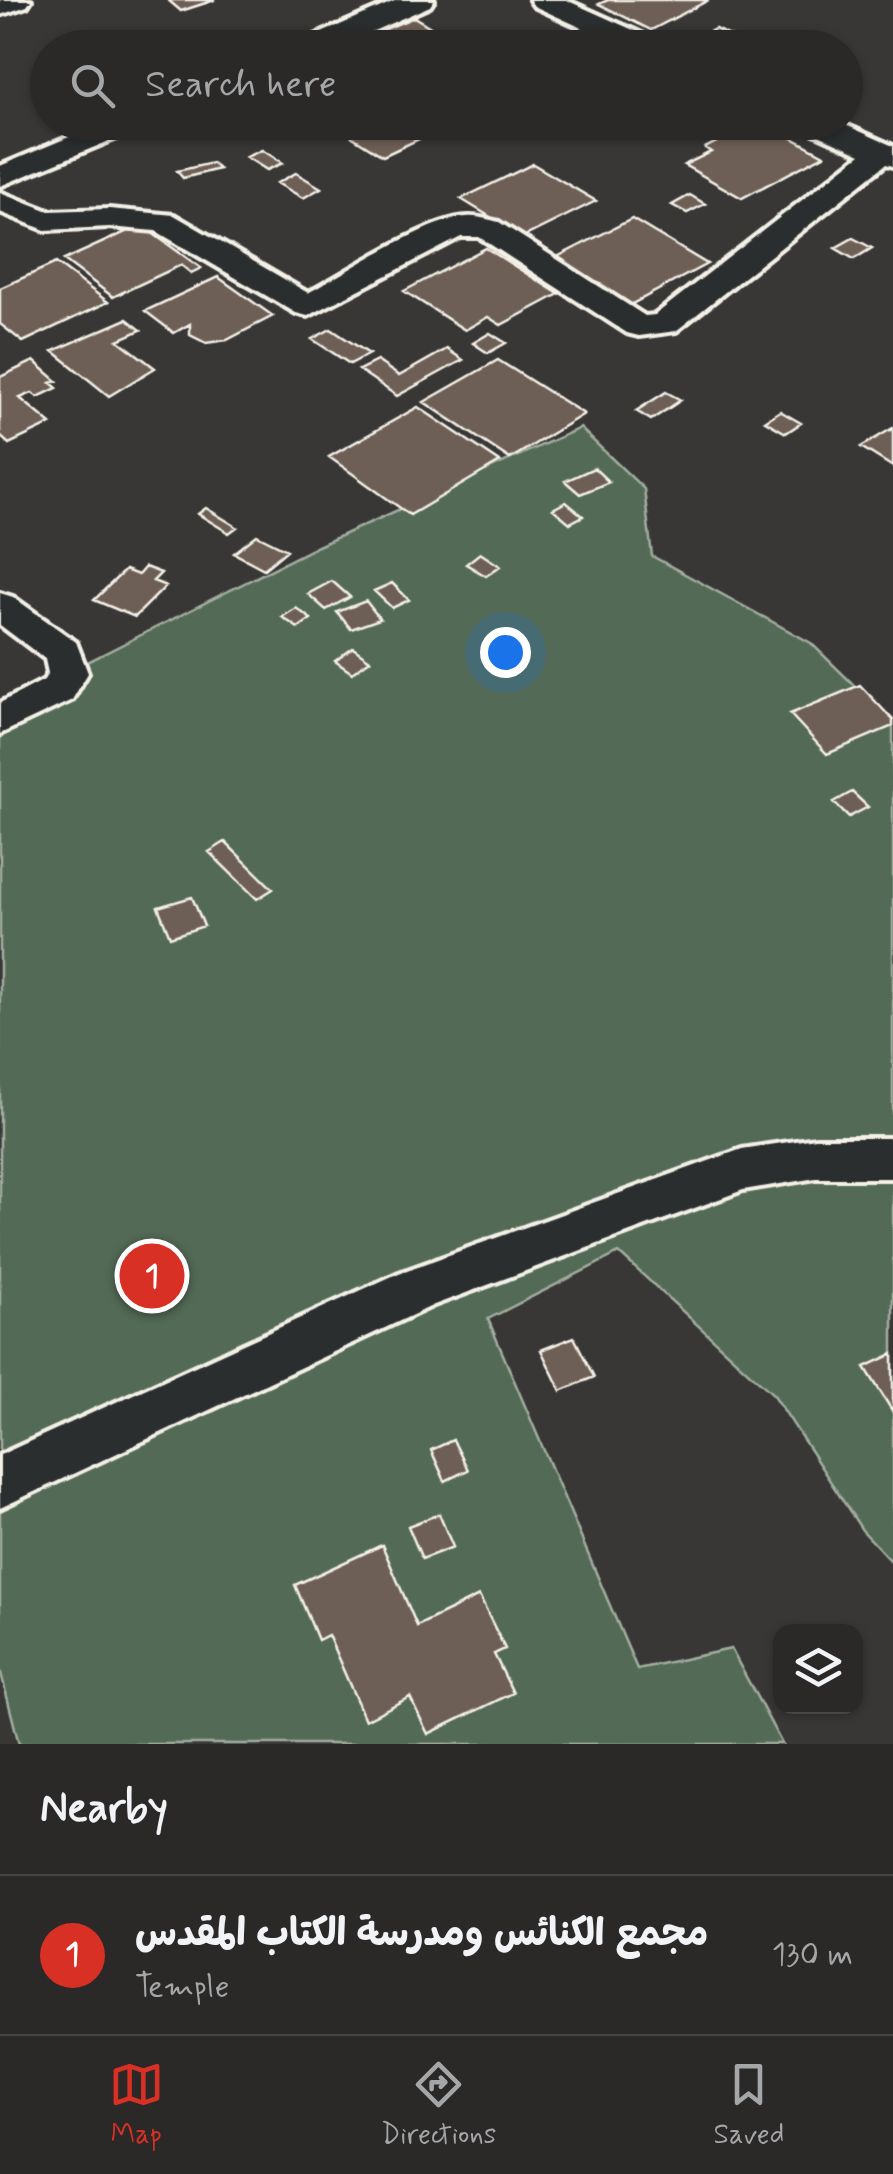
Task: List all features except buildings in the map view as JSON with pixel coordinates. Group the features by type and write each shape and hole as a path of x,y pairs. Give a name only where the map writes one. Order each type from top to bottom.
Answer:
{"street":[{"path":"0,6 17,0"},
{"path":"352,30 420,0"},
{"path":"544,0 610,30"},
{"path":"0,177 88,140"},
{"path":"0,202 46,221 108,218 163,222 308,306 452,229 488,228 639,326 664,324 887,155 853,140"},
{"path":"0,606 62,652 68,673 58,690 0,720"},
{"path":"0,1482 417,1289 724,1176 816,1158 893,1158"}],"green space":[{"path":"580,428 644,489 652,556 811,643 893,723 893,1563 862,1530 774,1395 619,1253 488,1319 637,1669 731,1649 782,1744 19,1744 0,1669 0,706 318,546"}],"place":[{"name":"مجمع الكنائس ومدرسة الكتاب المقدس","path":"152,1276"}]}
